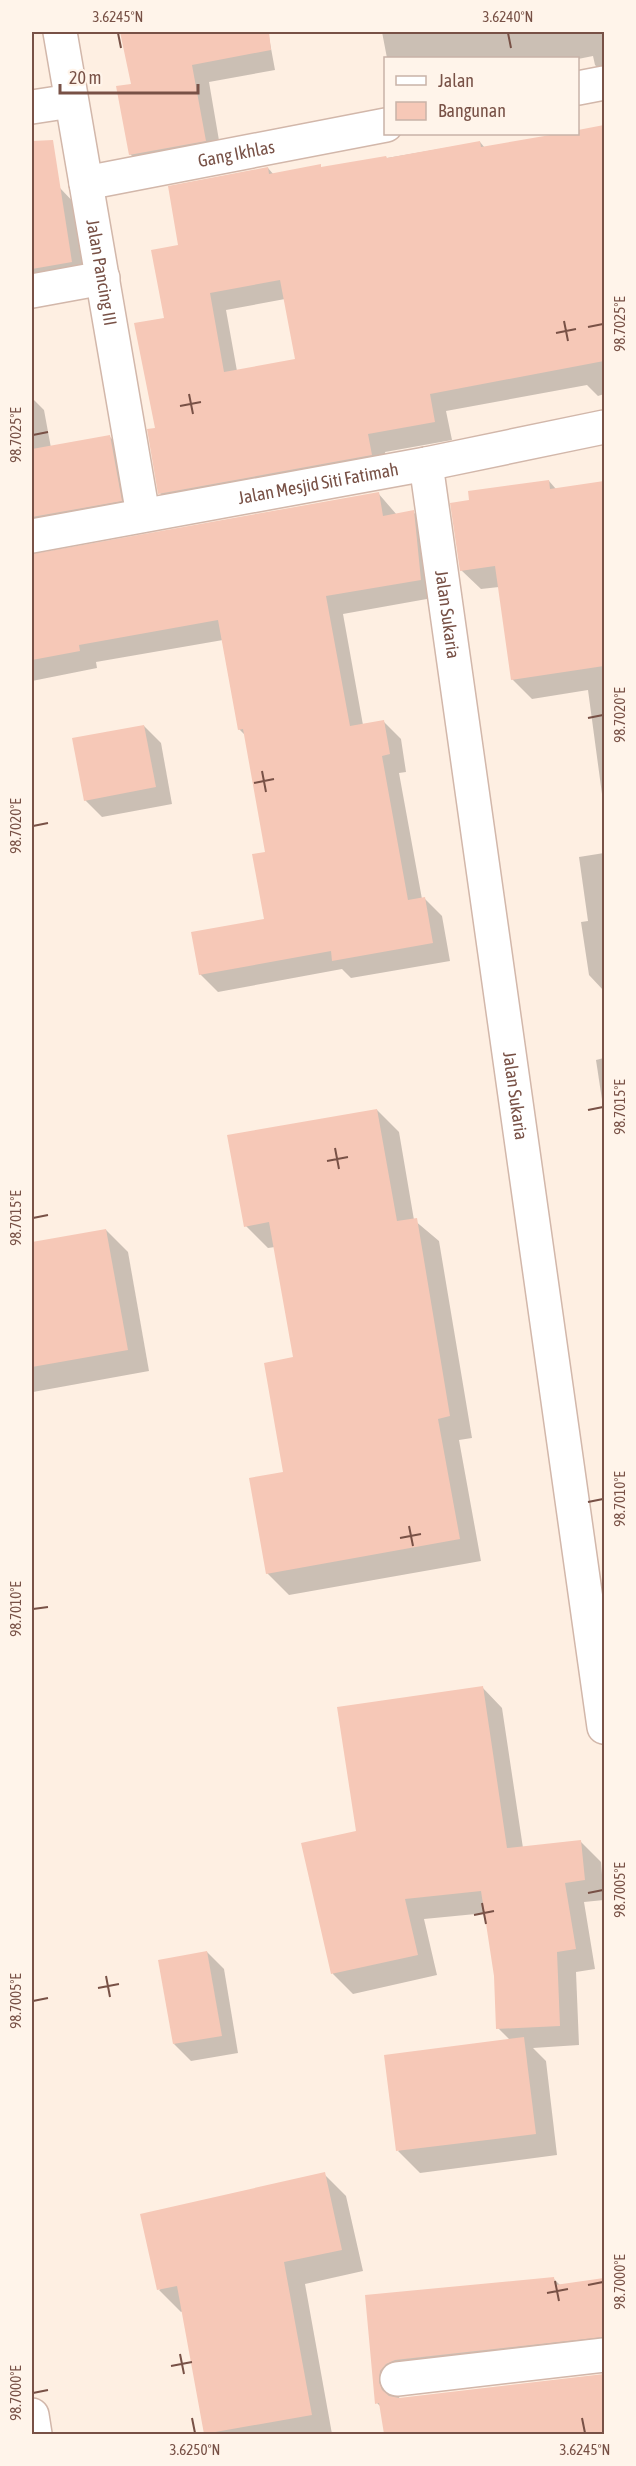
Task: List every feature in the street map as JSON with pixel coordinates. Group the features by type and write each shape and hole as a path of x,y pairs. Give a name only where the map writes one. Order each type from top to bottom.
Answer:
{"street":[{"name":"Jalan Pancing III","path":"60,32 144,515"},
{"path":"579,88 604,83"},
{"path":"32,107 71,101"},
{"name":"Gang Ikhlas","path":"86,183 384,125"},
{"path":"32,291 103,278"},
{"name":"Jalan Mesjid Siti Fatimah","path":"32,536 426,464 604,427"},
{"name":"Jalan Sukaria","path":"426,464 600,1667 604,1727"},
{"path":"397,2379 604,2355"},
{"path":"32,2415 35,2434"}],"building":[{"path":"120,32 269,32 271,50 192,65 206,141 129,155 116,86 131,84"},
{"path":"604,125 604,361 430,394 435,422 368,434 372,455 158,494 147,429 155,428 134,323 164,318 151,250 178,245 168,186 268,167 269,174 321,164 321,167 386,156 387,158 480,141 481,147 550,135 579,135 579,130","holes":["280,280 295,359 224,372 210,293"]},
{"path":"53,140 72,262 32,269 32,141"},
{"path":"110,435 122,501 32,517 32,449"},
{"path":"549,480 550,489 604,481 604,666 511,680 495,566 460,571 450,503 469,500 468,491"},
{"path":"379,492 383,516 414,510 421,580 326,596 350,726 384,720 390,754 382,756 408,900 425,897 433,943 332,961 331,951 199,975 191,932 264,919 252,854 265,852 243,729 238,730 218,620 79,645 80,651 32,660 32,554"},
{"path":"144,725 156,787 84,801 72,738"},
{"path":"377,1109 397,1221 417,1218 450,1416 438,1419 460,1539 266,1574 249,1478 283,1472 264,1363 293,1357 269,1222 244,1227 227,1135"},
{"path":"106,1229 128,1350 32,1367 32,1242"},
{"path":"483,1686 507,1848 581,1840 585,1880 565,1883 576,1949 557,1952 560,2026 496,2029 494,1976 481,1891 405,1899 418,1955 331,1974 301,1843 356,1831 337,1707"},
{"path":"207,1951 222,2036 173,2044 158,1960"},
{"path":"524,2037 536,2134 396,2151 384,2055"},
{"path":"325,2172 342,2250 284,2262 312,2415 204,2434 177,2286 157,2290 140,2214"},
{"path":"554,2277 555,2285 604,2278 604,2337 395,2360 386,2364 380,2371 379,2382 382,2390 389,2396 399,2398 604,2374 604,2434 384,2434 379,2403 375,2404 365,2295"}]}
